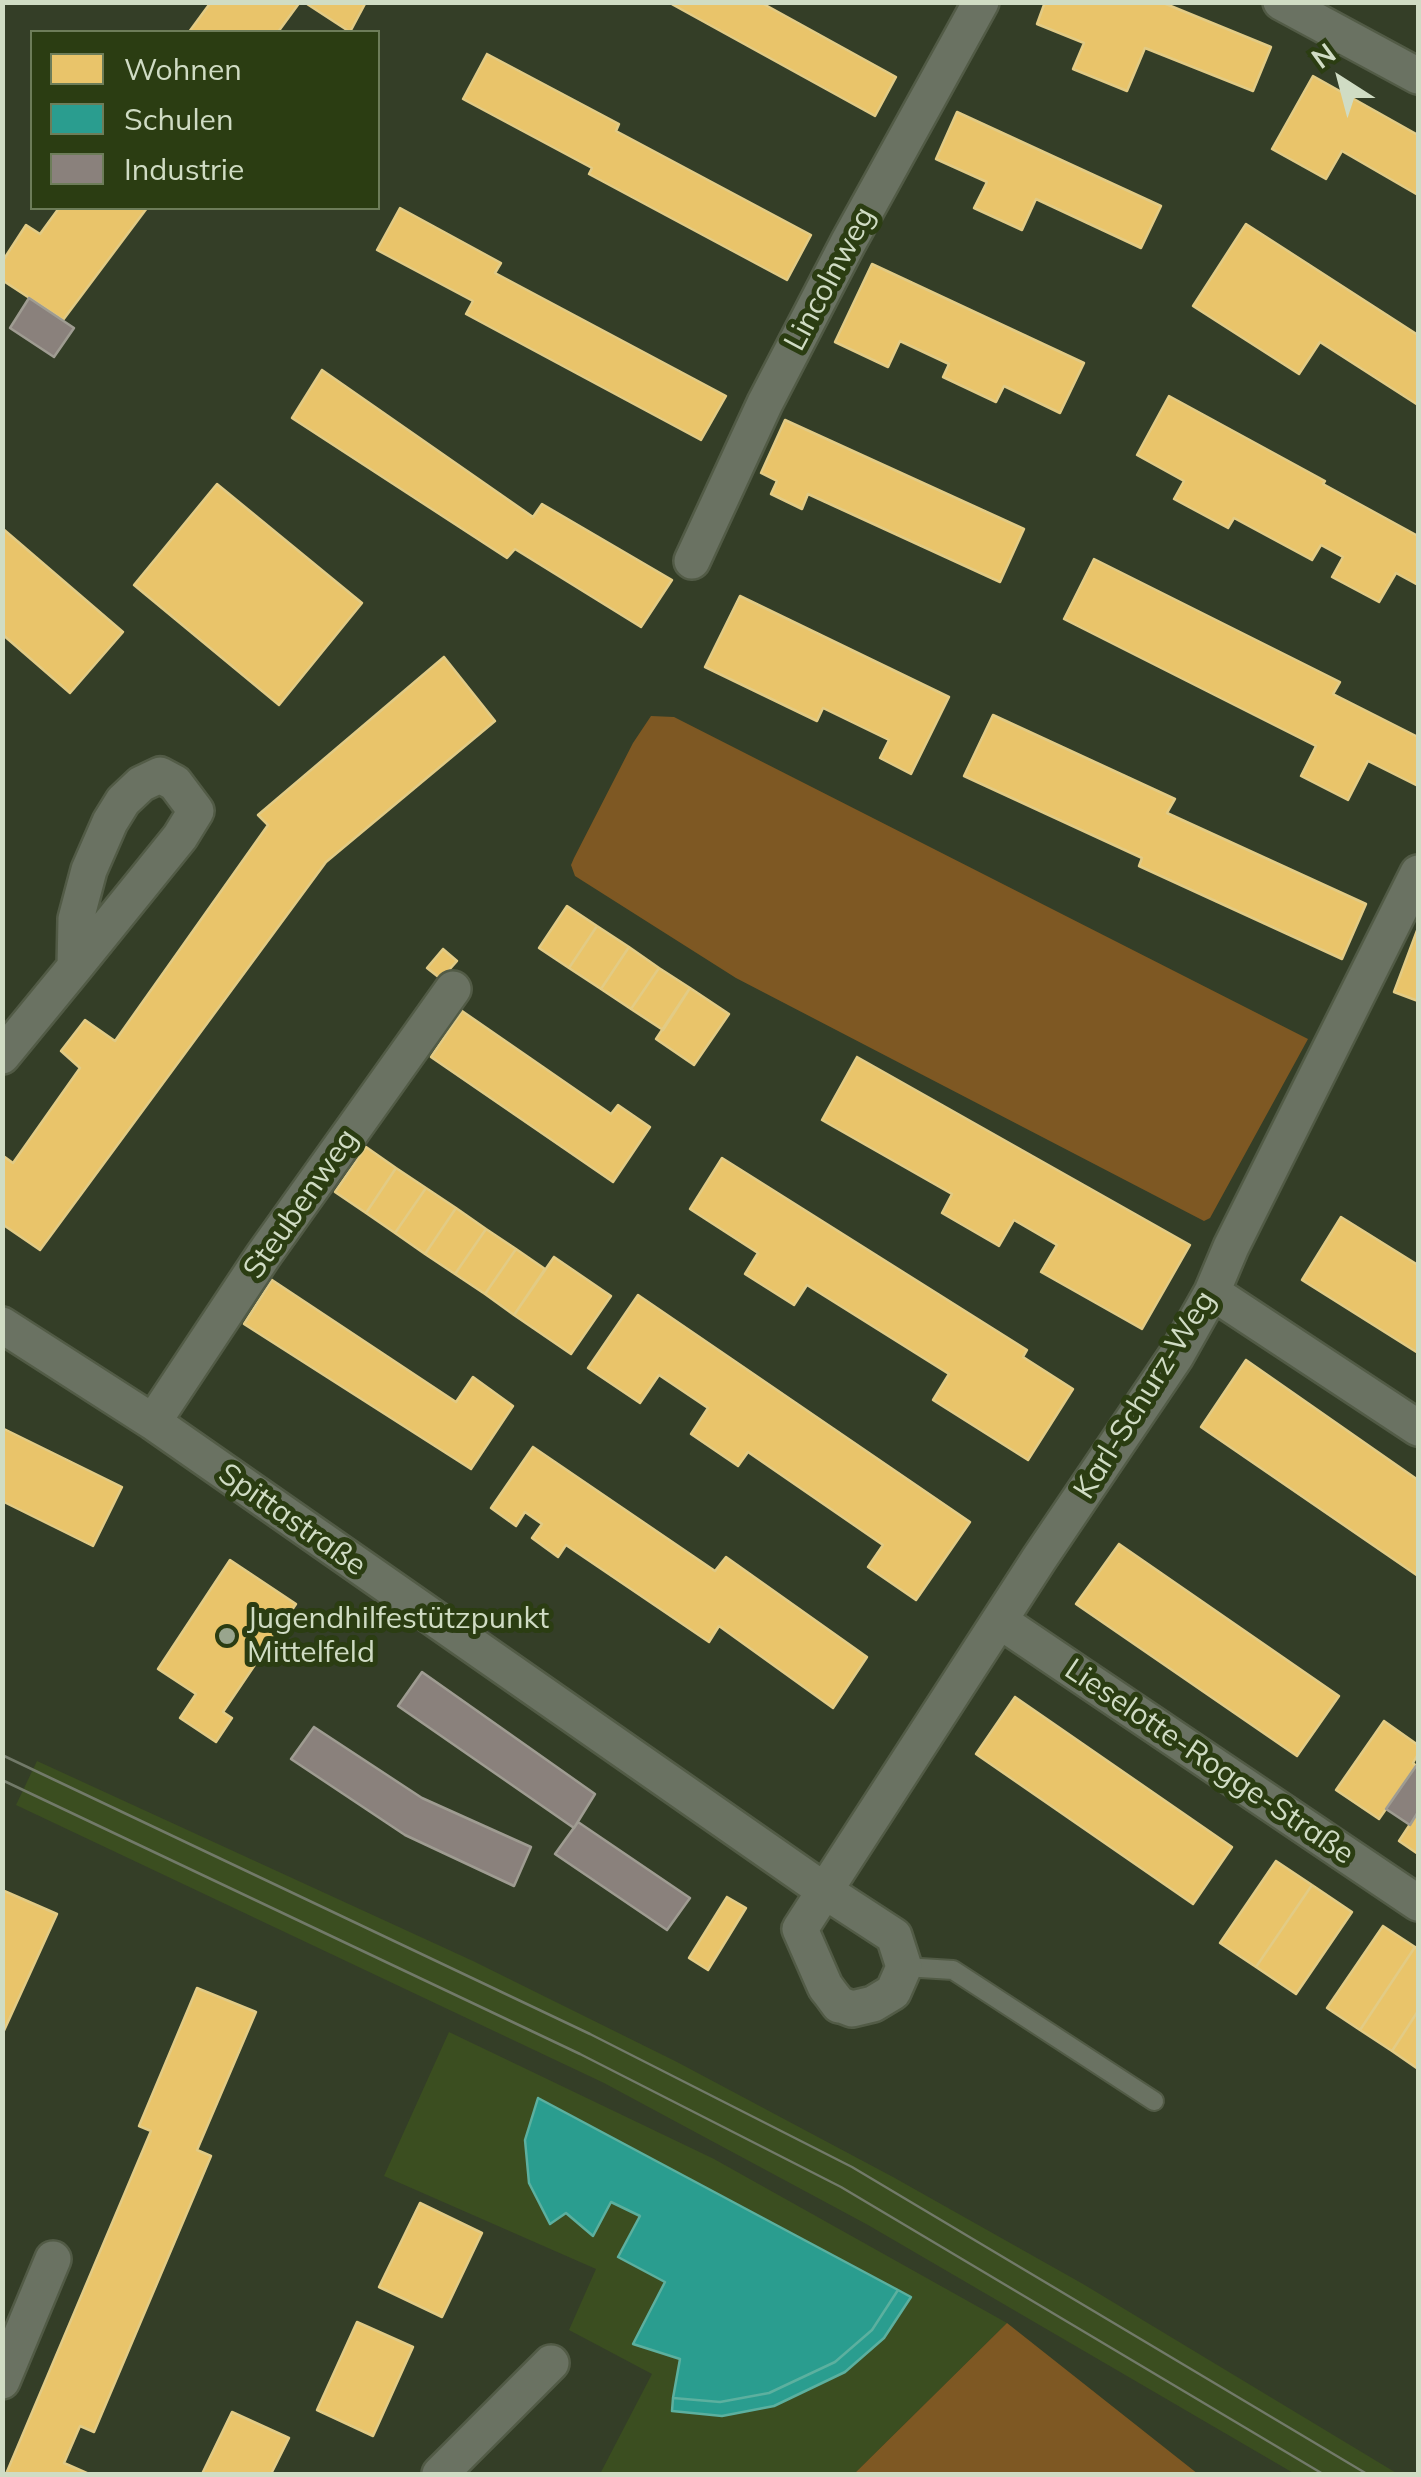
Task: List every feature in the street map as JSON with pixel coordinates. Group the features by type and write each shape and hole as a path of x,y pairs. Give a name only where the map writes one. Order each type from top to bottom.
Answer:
{"street":[{"name":"Lincolnweg","path":"692,561 765,403 980,2"},
{"path":"1281,2 1418,76"},
{"path":"2,1056 75,967 180,837 196,811 175,783 160,775 141,784 123,801 110,822 89,870 76,920 75,967"},
{"name":"Karl-Schurz-Weg","path":"825,1891 1039,1558 1176,1356 1212,1292 1239,1230 1418,873"},
{"name":"Steubenweg","path":"153,1422 264,1256 454,990"},
{"path":"1212,1292 1418,1428"},
{"name":"Spittastraße","path":"2,1326 153,1422 894,1936 904,1966"},
{"name":"Lieselotte-Rogge-Straße","path":"1000,1621 1418,1903"},
{"path":"825,1891 800,1929 839,2004 852,2009 873,2004 892,1992 904,1966"},
{"path":"2,2381 54,2259"},
{"path":"440,2474 551,2363"}],"lane":[{"path":"904,1966 953,1970 1154,2101"}],"shaded area":[{"path":"651,716 674,717 1308,1039 1210,1218 1204,1221 736,978 575,876 571,865 574,858"},
{"path":"37,1761 473,1961 677,2062 1083,2284 1398,2474 1295,2474 868,2225 604,2083 16,1805"},
{"path":"449,2032 714,2159 1007,2323 854,2474 600,2474 652,2374 569,2330 596,2269 384,2176"},
{"path":"1007,2323 1198,2474 854,2474"}],"building: Wohnen":[{"path":"211,2 300,2 279,30 190,30"},
{"path":"304,2 366,2 351,30"},
{"path":"668,2 760,2 896,77 875,116"},
{"path":"1045,2 1161,2 1271,47 1253,91 1145,48 1127,91 1073,69 1084,43 1037,24"},
{"path":"487,54 619,124 616,131 811,235 787,280 589,174 592,168 463,99"},
{"path":"1313,76 1418,135 1418,195 1342,151 1326,179 1272,149"},
{"path":"957,112 1161,206 1141,248 1036,199 1022,230 974,208 987,182 936,159"},
{"path":"400,208 501,263 495,273 726,396 701,440 466,314 473,301 377,250"},
{"path":"58,210 146,210 63,320 2,280 2,262 26,225 40,234"},
{"path":"1246,224 1418,335 1418,405 1320,342 1299,374 1193,306"},
{"path":"872,264 1084,363 1060,413 1004,386 996,402 943,377 949,364 900,341 888,367 835,342"},
{"path":"322,370 533,517 542,504 672,580 641,627 515,549 507,558 292,418"},
{"path":"1169,396 1418,536 1418,585 1396,573 1379,602 1332,577 1343,557 1321,545 1312,560 1234,518 1228,528 1174,499 1184,481 1137,455"},
{"path":"785,420 1024,529 1000,582 808,494 802,509 771,494 777,481 761,473"},
{"path":"217,484 362,603 279,705 134,585"},
{"path":"2,528 123,632 70,693 2,634"},
{"path":"1094,559 1340,682 1333,694 1418,737 1418,786 1368,761 1348,800 1301,776 1316,746 1064,619"},
{"path":"740,596 949,697 911,774 880,758 889,740 823,708 817,721 705,667"},
{"path":"444,657 495,721 326,862 40,1250 2,1224 2,1155 13,1163 80,1068 61,1051 85,1020 115,1041 268,825 258,815"},
{"path":"993,715 1175,799 1167,813 1366,904 1342,959 1139,866 1142,858 964,776"},
{"path":"567,906 597,926 569,968 539,948"},
{"path":"597,926 629,947 601,989 569,968"},
{"path":"1418,928 1418,1001 1394,992"},
{"path":"629,947 659,968 631,1009 601,989"},
{"path":"443,949 457,961 441,979 427,968"},
{"path":"659,968 690,988 663,1030 631,1009"},
{"path":"690,988 729,1014 694,1065 656,1039"},
{"path":"462,1011 611,1114 618,1105 650,1127 613,1182 431,1057"},
{"path":"857,1057 1190,1245 1142,1329 1041,1272 1057,1245 1014,1220 999,1246 942,1213 952,1194 822,1120"},
{"path":"366,1147 396,1168 366,1213 335,1192"},
{"path":"722,1158 1027,1350 1023,1357 1073,1389 1028,1460 933,1400 949,1374 807,1285 794,1305 745,1274 758,1253 690,1209"},
{"path":"396,1168 426,1188 395,1233 366,1213"},
{"path":"426,1188 456,1208 425,1254 395,1233"},
{"path":"456,1208 486,1229 455,1274 425,1254"},
{"path":"1341,1217 1418,1265 1418,1353 1302,1280"},
{"path":"486,1229 516,1249 485,1294 455,1274"},
{"path":"516,1249 545,1269 514,1315 485,1294"},
{"path":"554,1257 611,1296 571,1354 514,1315"},
{"path":"272,1280 456,1402 473,1377 513,1406 471,1469 244,1324"},
{"path":"638,1295 970,1522 916,1600 868,1567 883,1545 748,1452 738,1466 691,1434 708,1408 659,1375 640,1403 588,1368"},
{"path":"1246,1360 1418,1480 1418,1576 1201,1427"},
{"path":"2,1428 122,1487 93,1546 2,1501"},
{"path":"533,1447 715,1571 726,1557 867,1657 833,1708 719,1626 709,1642 566,1545 558,1557 532,1538 542,1524 525,1512 516,1526 491,1508"},
{"path":"1119,1544 1339,1696 1297,1756 1076,1604"},
{"name":"Jugendhilfestützpunkt Mittelfeld","path":"230,1560 296,1604 223,1712 232,1718 216,1742 180,1718 196,1694 158,1669"},
{"path":"1015,1697 1232,1847 1193,1904 976,1754"},
{"path":"1384,1721 1418,1745 1418,1754 1413,1763 1416,1766 1379,1819 1336,1790"},
{"path":"1418,1812 1418,1854 1399,1841"},
{"path":"1276,1861 1312,1885 1256,1967 1220,1943"},
{"path":"1312,1885 1352,1912 1296,1994 1256,1967"},
{"path":"2,1890 57,1914 2,2035"},
{"path":"727,1897 746,1908 708,1970 689,1958"},
{"path":"1383,1926 1415,1947 1360,2030 1327,2008"},
{"path":"1415,1947 1418,2011 1392,2051 1360,2030"},
{"path":"197,1988 256,2012 197,2150 211,2156 94,2432 80,2426 64,2463 89,2474 6,2474 151,2131 139,2126"},
{"path":"1418,2011 1418,2069 1392,2051"},
{"path":"420,2203 482,2233 442,2317 379,2287"},
{"path":"357,2322 413,2347 373,2436 317,2410"},
{"path":"232,2412 289,2438 271,2474 202,2474"}],"building: Schulen":[{"path":"538,2098 898,2290 872,2330 835,2362 769,2393 720,2402 673,2398 680,2359 633,2344 665,2282 618,2257 640,2216 611,2202 593,2236 566,2213 550,2224 529,2183 525,2140"},
{"path":"898,2290 911,2297 884,2338 845,2372 774,2406 722,2416 672,2411 673,2398 720,2402 769,2393 835,2362 872,2330"}],"building: Industrie":[{"path":"29,298 74,328 54,357 10,328"},
{"path":"422,1672 595,1794 574,1828 398,1706"},
{"path":"314,1727 422,1798 531,1847 514,1886 405,1835 291,1759"},
{"path":"1416,1766 1418,1812 1410,1825 1386,1809"},
{"path":"578,1822 690,1898 667,1930 555,1854"}],"tram line":[{"path":"2,1755 590,2034 852,2167 1367,2474"},
{"path":"2,1780 580,2054 841,2187 1323,2474"}],"place":[{"name":"Jugendhilfestützpunkt Mittelfeld","path":"227,1636"}]}
